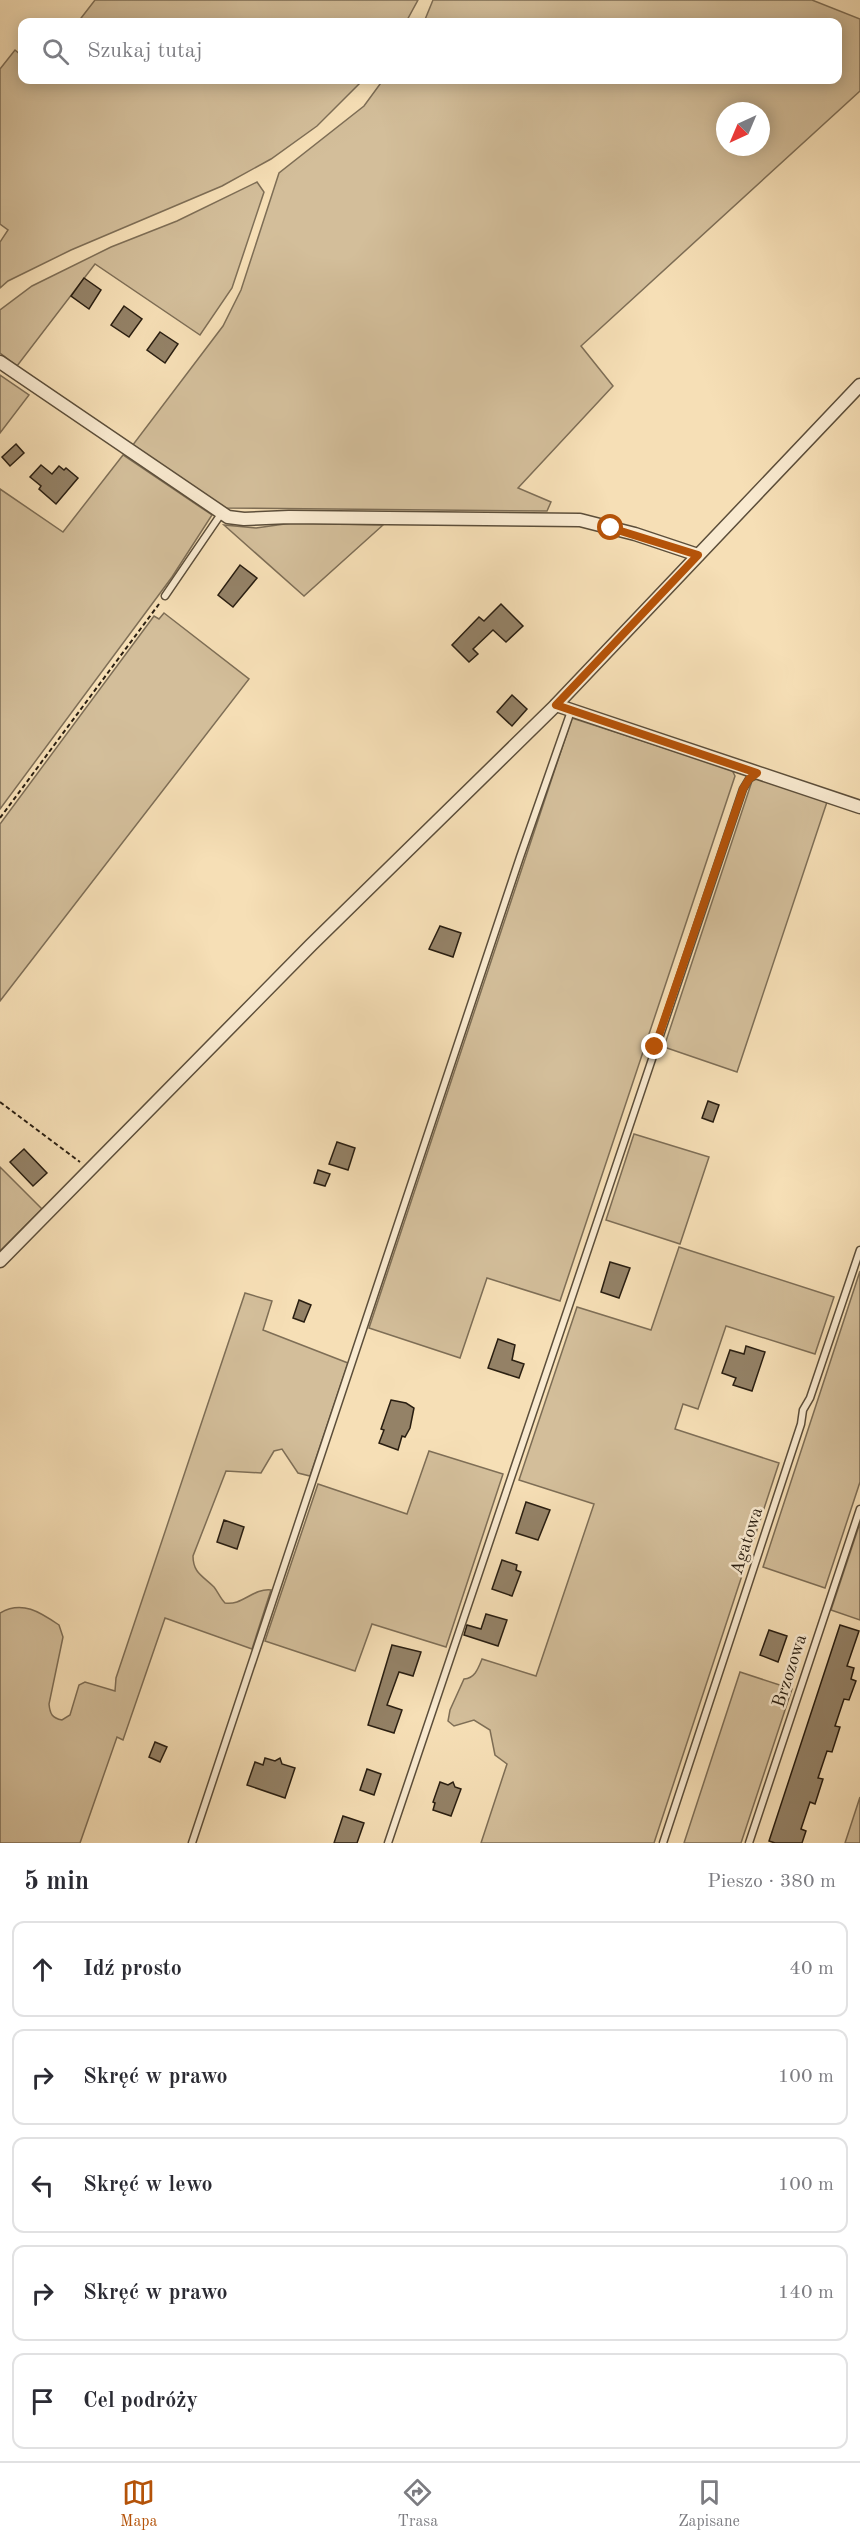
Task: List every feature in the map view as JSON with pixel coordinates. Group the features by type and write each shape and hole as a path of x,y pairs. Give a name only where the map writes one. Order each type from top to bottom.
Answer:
{"street":[{"path":"0,362 221,514 244,519 579,520 635,534 698,555"},
{"path":"0,1261 311,945 556,705 860,386"},
{"path":"556,705 860,807"}],"lane":[{"path":"165,596 221,514"},
{"path":"192,1843 520,856 571,711"},
{"path":"388,1843 739,800 745,784 757,773"},
{"name":"Agatowa","path":"663,1843 801,1425 803,1410 810,1398 860,1250"},
{"name":"Brzozowa","path":"749,1843 860,1509"}],"path":[{"path":"0,818 165,596"},
{"path":"0,1102 89,1170"}],"shaded area":[{"path":"95,0 418,0 408,18 81,18"},
{"path":"433,0 812,0 860,19 860,91 581,346 613,386 518,488 551,502 547,511 225,508 132,446 223,326 241,290 279,173 364,106 380,84 842,84 842,18 426,18"},
{"path":"15,50 18,53 18,84 359,84 317,126 271,159 222,186 71,250 8,281 0,288 0,242 8,230 0,224 0,69"},
{"path":"257,182 264,192 232,288 200,335 95,264 17,366 0,353 0,310 32,286 111,247 177,221"},
{"path":"0,375 29,395 0,433"},
{"path":"123,455 212,515 172,577 0,809 0,489 63,532"},
{"path":"292,523 383,525 304,596 224,525 256,528"},
{"path":"164,613 249,679 0,1001 0,824 154,616 159,619"},
{"path":"572,718 732,770 735,776 560,1301 487,1278 460,1358 369,1328"},
{"path":"757,779 827,802 737,1072 664,1047 752,781"},
{"path":"634,1134 709,1157 680,1244 606,1220"},
{"path":"0,1167 42,1209 0,1251"},
{"path":"679,1247 834,1297 815,1354 726,1326 698,1409 683,1404 675,1429 779,1463 654,1843 481,1843 507,1764 495,1755 490,1730 474,1720 454,1726 448,1721 450,1710 464,1679 473,1675 482,1659 536,1676 594,1504 519,1480 577,1307 651,1330"},
{"path":"860,1271 860,1482 825,1588 763,1567"},
{"path":"245,1293 272,1301 263,1330 348,1363 310,1476 298,1473 282,1449 274,1451 261,1473 226,1471 193,1556 197,1570 214,1587 225,1603 237,1602 259,1592 271,1590 252,1649 165,1618 123,1740 117,1737 80,1843 0,1843 0,1613 8,1609 31,1609 59,1625 63,1637 49,1704 54,1717 62,1720 70,1715 79,1685 85,1682 115,1691 116,1678"},
{"path":"429,1451 503,1474 446,1647 372,1624 355,1671 265,1641 318,1484 407,1514"},
{"path":"860,1523 860,1620 831,1610"},
{"path":"740,1672 792,1689 741,1843 684,1843"},
{"path":"860,1797 860,1843 845,1843"}],"building":[{"path":"84,278 101,290 89,309 71,296"},
{"path":"124,306 142,319 129,337 111,325"},
{"path":"160,332 178,344 165,363 147,350"},
{"path":"16,444 24,453 10,466 2,457"},
{"path":"41,465 52,474 59,466 64,470 66,468 78,478 56,504 39,489 41,486 30,477"},
{"path":"240,565 257,578 233,607 218,595"},
{"path":"501,604 523,626 506,642 493,630 473,649 478,654 469,662 452,645 479,617 484,621"},
{"path":"512,695 527,709 512,726 497,712"},
{"path":"440,926 461,933 453,957 429,949"},
{"path":"708,1101 719,1105 713,1122 702,1118"},
{"path":"337,1142 355,1148 348,1170 329,1164"},
{"path":"24,1149 47,1173 33,1186 10,1162"},
{"path":"318,1170 330,1174 325,1186 314,1183"},
{"path":"610,1262 630,1268 619,1298 601,1292"},
{"path":"299,1300 311,1305 304,1322 293,1318"},
{"path":"498,1339 515,1345 512,1360 524,1364 519,1378 488,1368"},
{"path":"746,1346 765,1352 752,1391 733,1385 736,1378 722,1373 730,1350 744,1354"},
{"path":"391,1400 406,1403 414,1408 410,1428 405,1437 402,1436 398,1450 379,1443 384,1430 381,1429"},
{"path":"526,1502 550,1510 538,1540 516,1533"},
{"path":"224,1520 244,1527 237,1549 217,1542"},
{"path":"502,1560 517,1565 516,1570 521,1572 512,1596 492,1589"},
{"path":"486,1614 507,1620 498,1646 464,1635 467,1625 481,1629"},
{"path":"840,1625 859,1631 847,1666 854,1668 851,1679 856,1681 849,1700 844,1699 835,1726 840,1727 832,1752 827,1751 818,1778 823,1779 815,1804 810,1802 801,1829 806,1831 802,1843 775,1843 769,1841"},
{"path":"769,1630 787,1636 778,1662 760,1655"},
{"path":"392,1645 421,1652 413,1676 399,1672 387,1705 402,1710 394,1733 368,1725"},
{"path":"155,1742 167,1747 160,1762 149,1757"},
{"path":"265,1758 275,1761 280,1758 282,1764 295,1768 285,1798 247,1785 255,1762 263,1765"},
{"path":"367,1769 381,1774 374,1795 360,1790"},
{"path":"440,1782 448,1785 453,1782 455,1787 461,1789 451,1816 433,1810 435,1803 433,1802"},
{"path":"343,1816 364,1823 357,1843 334,1843"}],"route":[{"path":"611,528 698,555 556,705 757,773 749,779 743,789 655,1047"}]}
